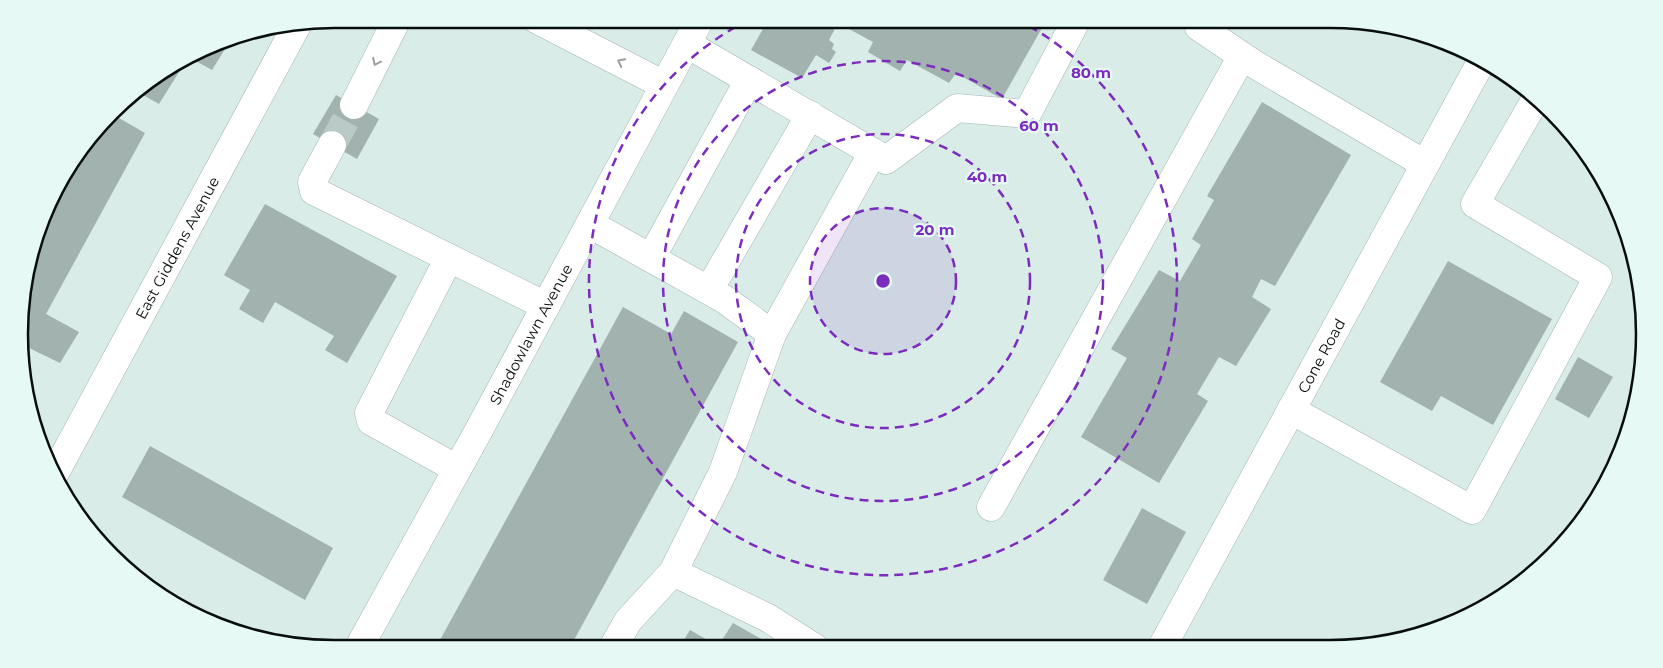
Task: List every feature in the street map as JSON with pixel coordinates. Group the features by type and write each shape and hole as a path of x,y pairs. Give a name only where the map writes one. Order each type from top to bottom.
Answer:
{"street":[{"path":"354,105 392,28"},
{"path":"553,28 664,85"},
{"name":"Shadowlawn Avenue","path":"363,640 695,28"},
{"path":"687,44 886,160 956,108 1027,114 1072,28"},
{"path":"1200,28 1242,56 1425,164"},
{"name":"East Giddens Avenue","path":"58,467 294,30"},
{"path":"991,507 1242,56"},
{"name":"Cone Road","path":"1166,640 1478,67"},
{"path":"651,258 749,80"},
{"path":"1291,410 1472,510 1598,277 1475,204 1532,105"},
{"path":"709,290 810,115"},
{"path":"332,145 312,182 314,191 546,306"},
{"path":"617,640 628,621 673,572 723,472 772,334 873,152"},
{"path":"590,224 724,299 772,334"},
{"path":"449,258 369,413 371,421 457,469"},
{"path":"673,572 768,618 802,640"}],"building":[{"path":"763,28 835,28 829,40 834,44 832,49 836,52 829,63 816,55 802,78 751,50"},
{"path":"847,28 1042,28 1002,99 956,73 949,83 907,60 900,71 868,52 873,42"},
{"path":"226,48 212,70 195,61"},
{"path":"181,69 159,104 143,95"},
{"path":"336,95 379,119 357,159 313,134"},
{"path":"1262,102 1351,155 1275,286 1261,279 1252,297 1271,309 1236,366 1219,357 1197,394 1208,401 1159,483 1081,437 1127,358 1111,349 1159,270 1180,281 1201,245 1192,239 1214,200 1207,196"},
{"path":"117,117 145,133 46,314 79,332 60,363 28,347 28,314 33,274 44,235 59,198 91,147"},
{"path":"265,204 397,276 347,363 325,350 334,336 275,302 263,323 239,309 250,290 224,275"},
{"path":"1448,261 1552,319 1493,425 1441,396 1432,411 1380,382"},
{"path":"623,307 671,334 684,311 738,342 574,640 440,640"},
{"path":"1578,357 1613,377 1589,418 1555,399"},
{"path":"150,446 333,548 305,600 122,497"},
{"path":"1142,508 1186,532 1147,604 1103,580"},
{"path":"733,623 763,640 722,640"},
{"path":"690,630 708,640 684,640"}],"tunnel":[{"path":"332,145 354,105"}]}
